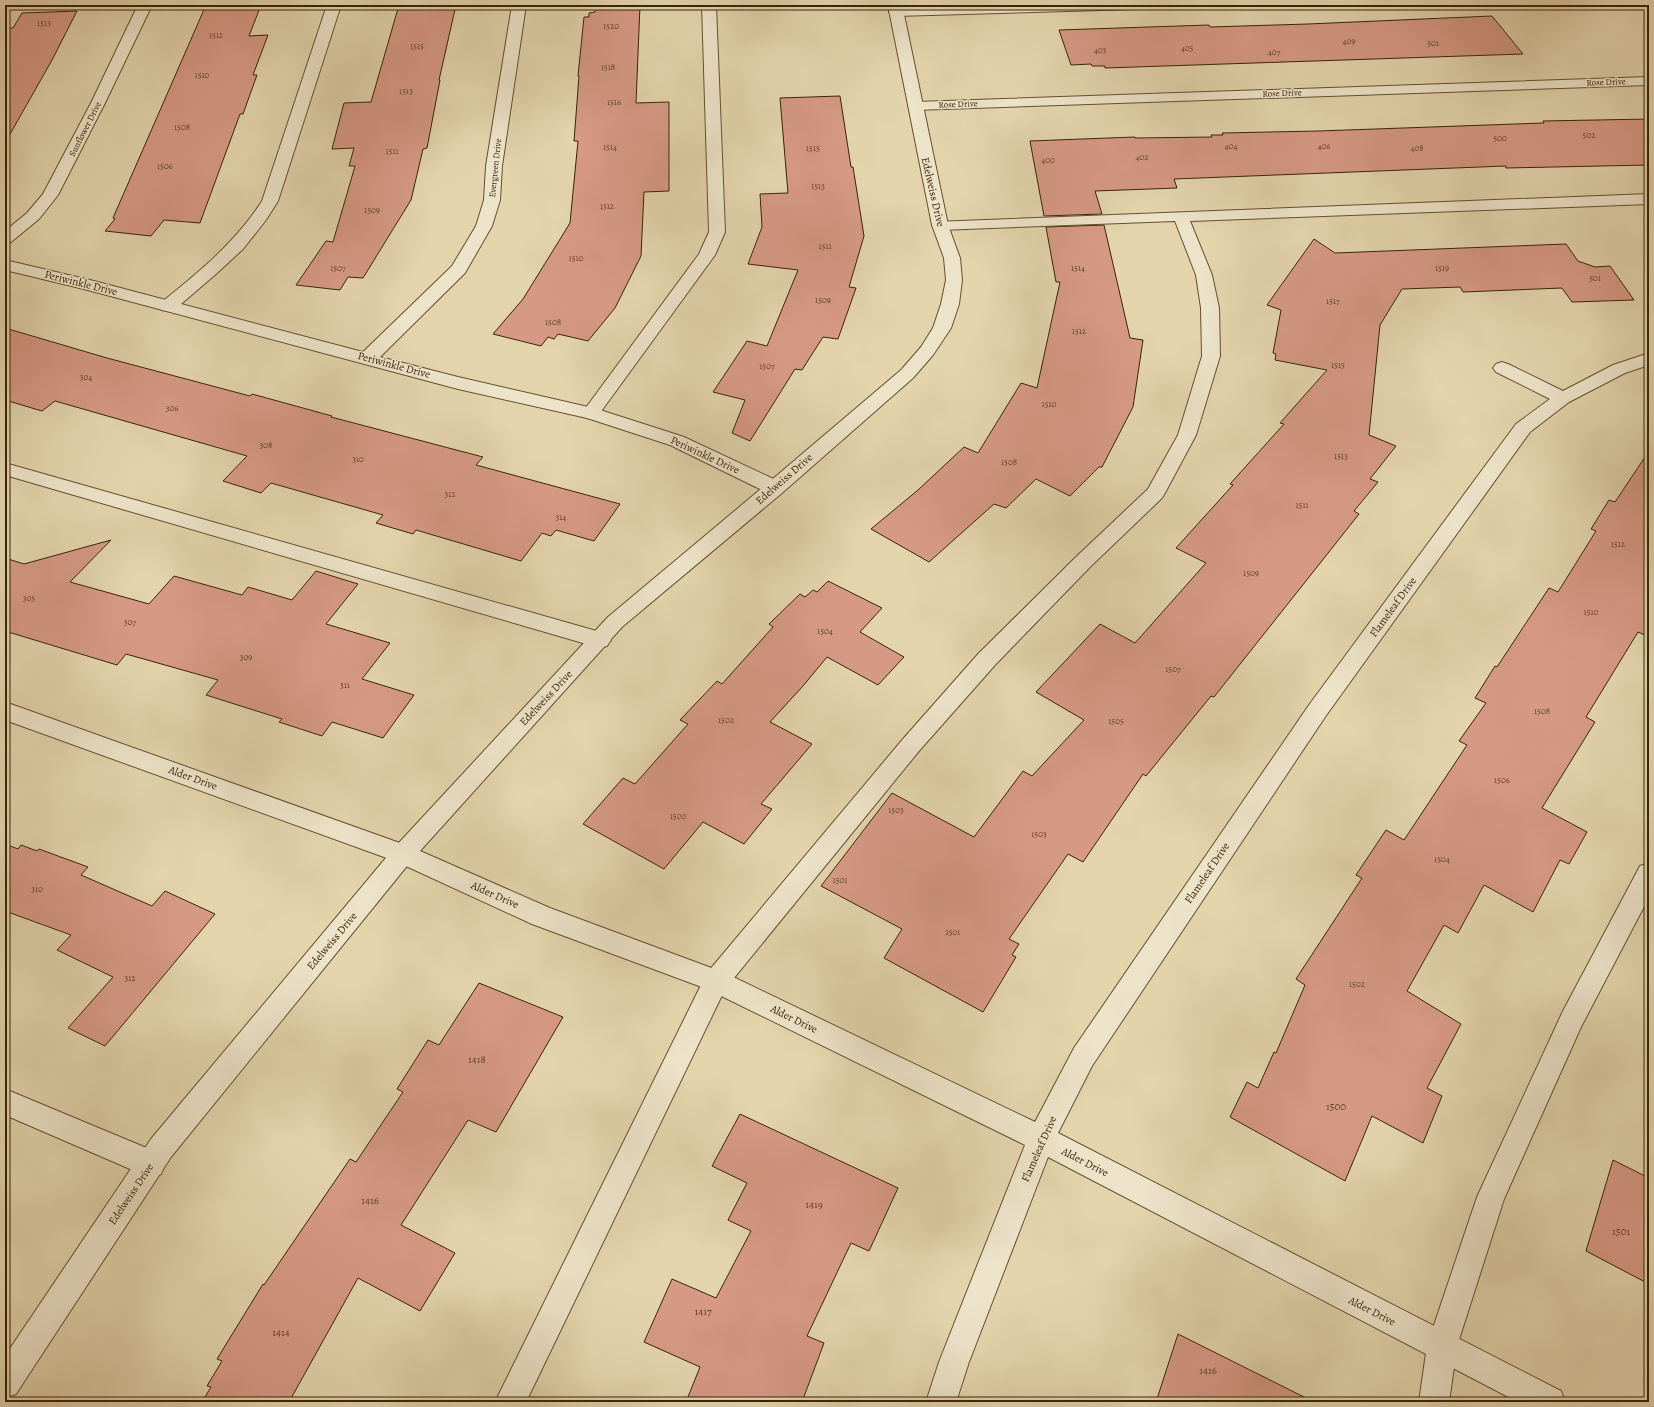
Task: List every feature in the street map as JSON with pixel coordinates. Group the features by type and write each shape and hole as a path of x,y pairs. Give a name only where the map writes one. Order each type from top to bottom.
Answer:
{"street":[{"name":"Sunflower Drive","path":"5,239 33,216 50,195 98,103 145,5"},
{"path":"168,306 239,244 259,220 270,201 334,5"},
{"name":"Evergreen Drive","path":"368,358 459,269 484,226 492,200 494,166 519,5"},
{"path":"591,413 707,255 717,232 709,5"},
{"path":"896,9 1137,5"},
{"name":"Edelweiss Drive","path":"5,1383 161,1148 403,854 615,622 775,488 907,374 927,352 942,328 950,304 954,280 952,258 940,225 896,9"},
{"name":"Rose Drive","path":"915,106 1649,81"},
{"path":"940,225 1649,199"},
{"path":"510,1402 716,981 911,745 988,659 1083,562 1155,493 1187,435 1211,356 1210,308 1204,275 1181,216"},
{"name":"Periwinkle Drive","path":"5,265 368,358 458,383 591,413 677,441 775,488"},
{"name":"Flameleaf Drive","path":"941,1402 954,1362 1041,1139 1083,1057 1317,711 1523,428 1563,398 1619,369 1649,359"},
{"path":"1502,368 1563,398"},
{"path":"5,469 600,640"},
{"name":"Alder Drive","path":"5,711 403,854 541,916 716,981 1041,1139 1550,1402"},
{"path":"1434,1402 1442,1346 1491,1197 1572,1019 1649,873"},
{"path":"5,1102 151,1164"}],"building":[{"path":"206,5 261,5 249,36 268,35 253,75 257,75 243,114 240,114 200,223 164,220 151,236 105,231 115,219 113,218"},
{"path":"399,5 456,5 439,80 427,148 423,149 411,200 363,278 348,277 340,290 296,285 326,241 333,242 355,166 349,166 354,148 332,149 344,103 371,102"},
{"path":"596,5 640,5 636,103 669,102 669,191 644,192 641,256 615,308 588,341 558,334 554,339 548,337 541,346 493,334 523,299 570,223 578,141 574,141 578,76 584,17 589,17 589,13 595,12"},
{"path":"77,11 52,60 5,143 5,28 13,28 22,13"},
{"path":"1492,16 1523,54 1105,68 1105,66 1092,66 1091,64 1071,65 1059,30 1209,25 1210,27 1308,24"},
{"path":"840,96 864,236 849,287 856,288 838,339 823,337 802,370 795,369 750,441 732,433 745,400 713,392 747,341 767,346 798,270 748,264 762,227 760,194 788,193 780,98"},
{"path":"1649,119 1649,165 1506,168 1506,166 1174,179 1177,188 1095,191 1102,214 1044,216 1030,141 1135,137 1212,137 1211,135 1223,135 1222,133 1544,123 1543,121"},
{"path":"1104,225 1130,338 1143,340 1133,407 1102,467 1099,467 1070,496 1036,479 1006,508 994,504 929,562 871,529 918,490 964,447 978,453 1021,383 1037,388 1060,282 1056,282 1046,227"},
{"path":"1314,239 1335,253 1566,244 1578,261 1595,267 1610,266 1634,300 1572,302 1562,288 1463,292 1460,287 1402,289 1380,325 1369,435 1396,446 1370,479 1378,482 1354,511 1359,514 1214,697 1211,696 1146,776 1143,774 1083,862 1068,854 1009,939 1019,944 1012,955 1016,957 983,1012 884,958 902,929 821,886 892,793 974,837 1023,771 1032,776 1084,720 1036,692 1100,624 1135,643 1206,563 1176,548 1233,485 1230,484 1284,424 1280,423 1327,370 1275,360 1276,354 1273,353 1281,310 1267,305"},
{"path":"5,328 107,358 250,396 252,394 332,416 331,417 483,457 476,465 620,504 594,541 556,530 551,536 542,533 521,561 416,530 413,534 376,523 383,515 271,483 261,493 223,481 247,456 55,401 42,411 5,400"},
{"path":"1649,451 1649,637 1638,632 1586,717 1595,722 1542,808 1587,832 1569,864 1560,860 1533,912 1484,885 1458,933 1444,925 1407,991 1461,1024 1427,1088 1442,1096 1423,1143 1372,1116 1345,1181 1230,1117 1247,1082 1258,1088 1274,1052 1276,1053 1305,985 1296,979 1362,878 1356,875 1386,830 1404,840 1467,745 1459,741 1486,703 1475,698 1495,666 1497,667 1549,588 1558,592 1596,531 1591,529 1609,500 1615,502"},
{"path":"111,540 70,582 149,604 174,576 242,595 248,587 292,600 316,571 358,584 326,624 390,643 362,679 414,695 383,738 332,722 322,736 279,722 282,719 206,695 218,680 126,654 117,665 5,631 5,558 24,564"},
{"path":"828,581 882,608 860,632 904,657 878,685 827,657 770,722 812,744 761,804 772,809 744,844 703,822 664,869 583,824 623,778 635,784 688,724 680,720 717,681 722,684 773,627 769,624 800,594 805,597 813,590 817,592"},
{"path":"5,844 18,849 21,845 37,851 39,849 88,867 81,875 152,906 165,891 215,914 105,1046 68,1028 113,977 57,950 71,935 5,911"},
{"path":"479,983 563,1017 496,1132 468,1120 401,1225 455,1253 420,1311 358,1278 289,1402 202,1402 211,1387 207,1386 222,1361 217,1359 263,1284 264,1285 350,1159 356,1162 403,1092 397,1089 428,1040 439,1045"},
{"path":"740,1114 898,1188 869,1251 851,1243 807,1336 824,1343 802,1402 686,1402 700,1367 644,1342 672,1279 716,1298 751,1231 728,1220 747,1183 712,1166"},
{"path":"1613,1160 1649,1178 1649,1284 1586,1251"},
{"path":"1178,1334 1314,1402 1156,1402"}]}
